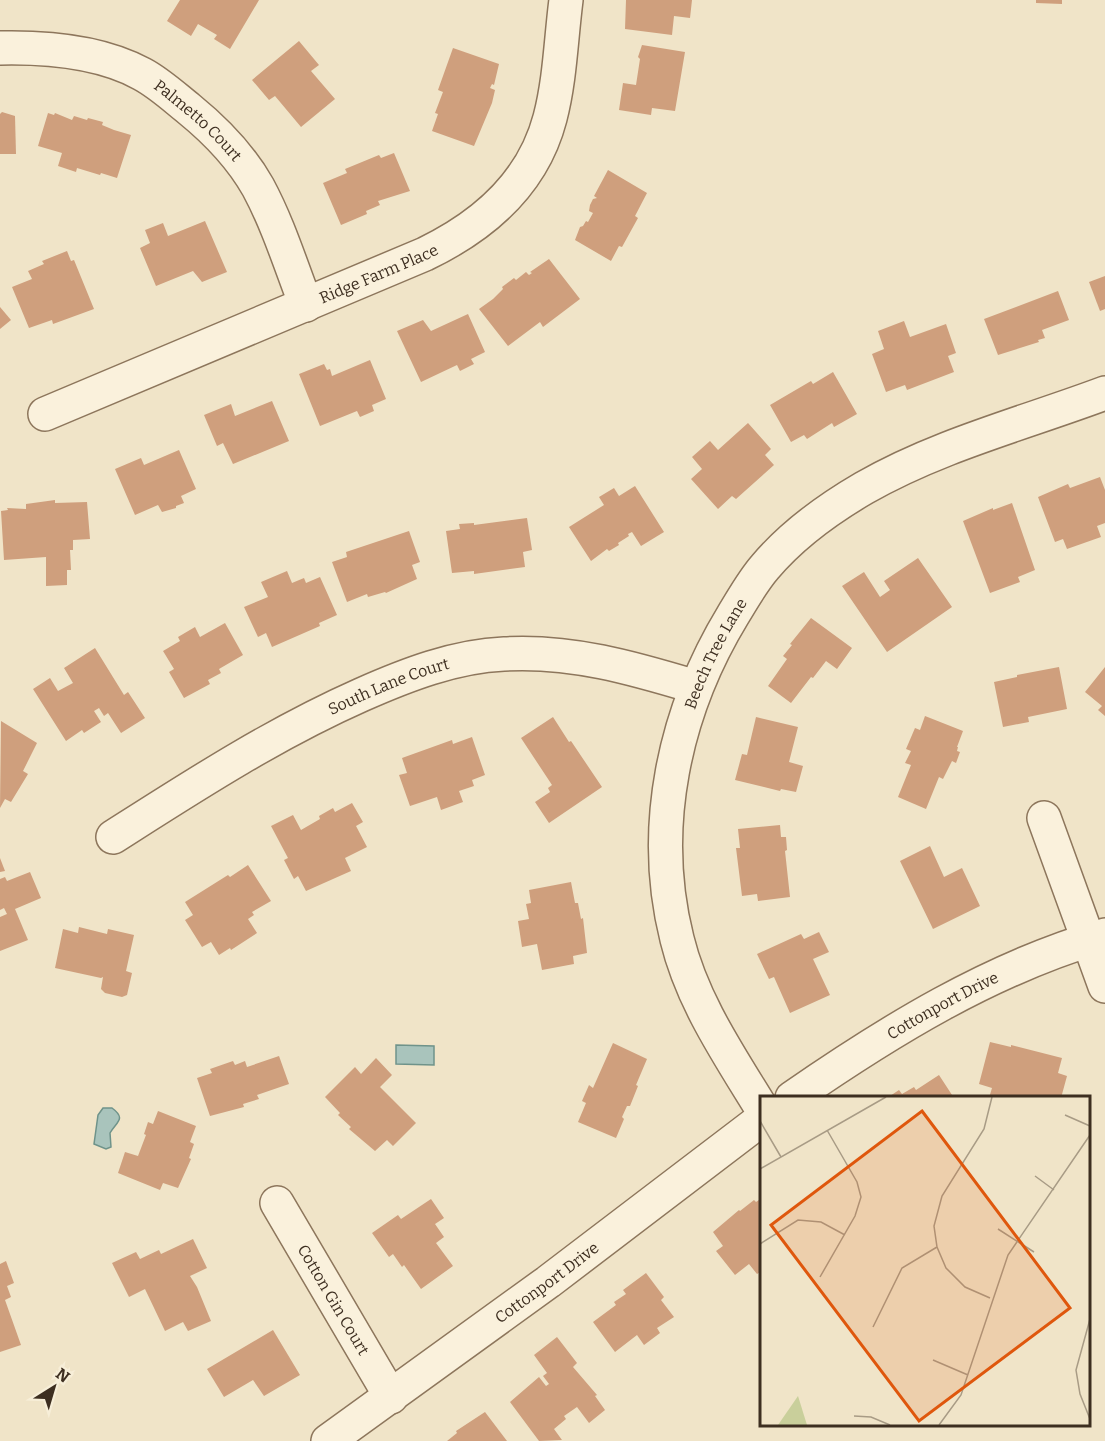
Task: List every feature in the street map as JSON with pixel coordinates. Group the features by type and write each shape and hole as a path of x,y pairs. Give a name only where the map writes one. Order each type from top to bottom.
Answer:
{"street":[{"name":"Ridge Farm Place","path":"45,414 451,242 485,218 516,187 536,154 550,119 566,0"},
{"name":"Palmetto Court","path":"0,48 56,50 84,54 116,63 152,80 194,113 230,148 258,187 306,305"},
{"name":"Beech Tree Lane","path":"760,1106 697,997 686,972 676,939 672,913 665,822 669,780 696,687 709,655 756,577 791,541 835,507 864,488 934,454 1105,393"},
{"name":"South Lane Court","path":"113,837 231,761 294,728 382,686 417,672 457,661 503,654 564,655 597,660 696,687"},
{"path":"1044,818 1097,937 1105,986"},
{"name":"Cottonport Drive","path":"795,1096 849,1059 942,1004 1025,963 1097,937"},
{"name":"Cottonport Drive","path":"328,1441 643,1211 760,1121"},
{"name":"Cotton Gin Court","path":"277,1203 391,1396"}],"water":[{"path":"396,1045 434,1046 434,1065 396,1064"},
{"path":"103,1108 112,1108 120,1118 110,1133 111,1147 106,1149 94,1144 98,1115"}],"building":[{"path":"180,0 259,0 230,49 214,39 217,35 198,24 191,36 167,21"},
{"path":"626,0 692,0 690,18 674,16 672,35 625,29"},
{"path":"1036,0 1062,0 1062,4 1036,3"},
{"path":"299,41 319,65 311,71 335,99 301,127 275,96 269,100 252,80"},
{"path":"642,45 685,52 675,111 652,108 651,115 619,110 623,83 636,85 640,59 638,57"},
{"path":"453,48 499,64 494,85 492,84 490,88 495,90 492,103 474,146 432,131 438,114 435,113 443,92 438,90"},
{"path":"2,112 15,116 16,154 0,154 0,114"},
{"path":"48,113 54,115 55,113 72,120 74,116 87,120 88,118 131,135 117,178 77,168 76,172 58,166 62,153 38,146"},
{"path":"394,153 410,191 378,201 380,205 366,211 367,214 341,225 323,183 347,173 345,169 379,155 381,158"},
{"path":"608,170 647,193 635,216 638,218 622,247 619,246 611,261 575,240 580,227 586,221 588,222 593,213 589,211 590,205 593,199 597,198 594,196"},
{"path":"205,221 227,272 202,282 193,271 156,286 140,248 150,243 145,230 163,223 168,236"},
{"path":"67,251 71,261 74,260 94,309 53,324 52,320 29,328 12,287 32,279 28,271 44,264 42,261"},
{"path":"549,259 580,299 543,327 540,322 508,346 479,309 514,278 516,280 526,272 529,275"},
{"path":"1105,276 1105,309 1100,311 1089,282"},
{"path":"1058,291 1069,320 1042,330 1045,338 1038,340 1039,342 998,355 984,319"},
{"path":"0,307 11,320 0,329"},
{"path":"468,314 485,352 471,359 474,364 460,371 457,365 421,382 397,331 423,320 431,331"},
{"path":"904,321 910,337 946,324 956,353 948,356 954,372 907,390 905,385 886,392 872,354 884,349 878,331"},
{"path":"370,360 386,399 372,405 374,411 360,417 357,411 320,426 299,374 324,364 327,370 330,369 332,376"},
{"path":"833,372 857,414 834,427 832,423 807,439 804,435 791,442 770,405 811,381 813,384"},
{"path":"272,401 289,441 233,464 223,443 217,446 204,415 231,404 235,416"},
{"path":"748,423 771,449 765,455 774,465 736,499 732,496 718,509 691,479 702,469 692,457 710,441 718,450"},
{"path":"179,450 196,489 181,496 184,503 176,508 162,512 158,505 135,515 115,469 141,458 144,465"},
{"path":"1100,477 1105,490 1105,523 1097,526 1101,537 1067,549 1063,539 1055,542 1038,497 1068,484 1070,488"},
{"path":"635,486 664,532 641,546 632,532 618,543 619,545 609,551 607,549 591,561 569,527 604,505 599,497 614,488 619,496"},
{"path":"55,500 55,503 87,502 90,539 73,540 73,550 70,550 71,570 67,570 67,585 46,586 46,557 4,560 1,511 8,510 7,508 26,509 26,504"},
{"path":"1012,503 1035,570 1018,577 1020,582 990,593 963,521 993,508 993,510"},
{"path":"527,518 532,550 523,552 525,567 474,574 474,571 452,573 446,531 460,529 459,524 474,523 474,525"},
{"path":"409,531 420,562 412,565 417,579 386,593 368,597 367,594 347,602 332,562 347,557 346,552"},
{"path":"918,558 952,607 887,652 842,586 864,572 880,597 890,590 884,581"},
{"path":"287,571 292,583 304,578 306,583 320,577 337,615 319,623 320,626 272,647 266,633 258,637 244,607 268,597 261,582"},
{"path":"811,618 852,648 837,669 826,661 791,703 768,686 787,659 783,656 792,645 790,644"},
{"path":"225,623 243,655 219,669 221,673 208,680 210,684 184,698 169,672 174,669 163,651 180,641 178,637 195,627 200,637"},
{"path":"95,648 124,695 128,692 145,718 121,733 108,713 104,716 99,708 94,711 101,722 84,733 82,730 66,741 33,689 50,678 58,691 73,683 64,668"},
{"path":"1059,667 1067,709 1028,717 1029,722 1003,727 994,682"},
{"path":"1105,667 1105,716 1098,710 1102,706 1085,692"},
{"path":"925,716 963,731 957,747 957,751 960,752 956,763 952,761 943,779 939,777 926,809 898,797 911,765 905,763 911,751 906,749 915,728 920,730"},
{"path":"553,717 602,787 549,823 535,802 550,792 548,788 552,785 521,738"},
{"path":"756,717 798,727 789,762 803,766 796,792 781,789 780,791 735,780 742,754 747,755"},
{"path":"1,721 37,743 23,771 28,774 11,802 5,799 0,808"},
{"path":"472,737 485,775 472,780 474,786 459,791 463,802 441,810 437,797 410,806 399,775 407,773 402,758 452,740 453,744"},
{"path":"352,803 363,822 356,826 367,847 345,858 351,871 306,891 298,876 294,879 284,860 288,858 271,826 293,815 301,830 333,808 335,812"},
{"path":"780,825 781,837 786,837 787,850 785,851 790,897 758,901 757,894 742,896 736,848 740,848 738,829"},
{"path":"930,846 944,877 962,868 980,906 933,929 900,861"},
{"path":"0,858 5,871 0,872"},
{"path":"248,865 271,901 252,912 254,915 248,919 257,933 219,955 211,942 202,947 185,920 193,915 185,902"},
{"path":"30,872 41,898 15,909 28,940 0,951 0,917 7,914 4,908 0,910 0,879 5,877 7,881"},
{"path":"571,882 575,903 578,903 581,919 583,918 587,953 573,956 574,964 542,970 537,944 522,947 518,921 529,919 526,904 531,903 529,890"},
{"path":"79,927 107,934 108,929 134,935 126,971 132,973 127,995 122,997 105,993 101,989 103,977 55,968 63,929 78,933"},
{"path":"819,932 829,952 813,959 830,995 790,1013 774,977 769,979 757,954 801,934 804,939"},
{"path":"990,1042 1062,1058 1058,1073 1067,1076 1062,1096 990,1096 992,1088 979,1084"},
{"path":"613,1043 647,1059 630,1106 627,1106 622,1117 624,1119 616,1138 578,1122 586,1103 582,1101 589,1085 593,1088"},
{"path":"279,1056 289,1084 257,1095 259,1099 243,1104 244,1107 210,1116 197,1078 212,1073 210,1069 233,1061 235,1065 245,1061 247,1067"},
{"path":"376,1058 392,1075 380,1087 416,1123 393,1146 387,1140 375,1151 349,1129 351,1127 338,1115 340,1113 325,1097 355,1067 361,1074"},
{"path":"939,1075 953,1096 890,1096 899,1090 902,1094 914,1087 916,1090"},
{"path":"158,1111 196,1126 190,1142 194,1144 189,1158 191,1159 178,1188 163,1183 160,1190 118,1173 125,1152 138,1156 148,1122 153,1124"},
{"path":"431,1199 444,1218 435,1224 444,1237 436,1243 453,1266 421,1289 393,1254 389,1257 372,1233 398,1215 401,1219"},
{"path":"760,1199 760,1272 757,1274 749,1264 735,1275 716,1251 723,1246 713,1232 739,1210 754,1200 756,1202"},
{"path":"193,1239 207,1268 190,1276 211,1321 188,1331 183,1322 165,1331 145,1289 129,1297 112,1263 136,1252 140,1259 159,1250 161,1254"},
{"path":"6,1261 14,1283 7,1286 11,1297 5,1300 21,1345 0,1352 0,1264"},
{"path":"646,1273 664,1297 661,1300 674,1317 657,1328 660,1333 644,1345 637,1335 615,1352 593,1322 616,1305 614,1302 626,1294 623,1290"},
{"path":"273,1330 300,1375 264,1396 253,1380 224,1397 207,1369"},
{"path":"557,1337 577,1363 573,1367 597,1395 595,1396 605,1410 589,1423 577,1407 564,1416 566,1419 554,1429 562,1440 539,1441 510,1402 539,1377 546,1386 549,1384 543,1376 547,1373 534,1355"},
{"path":"485,1412 507,1441 447,1441 457,1433 456,1431"}]}
